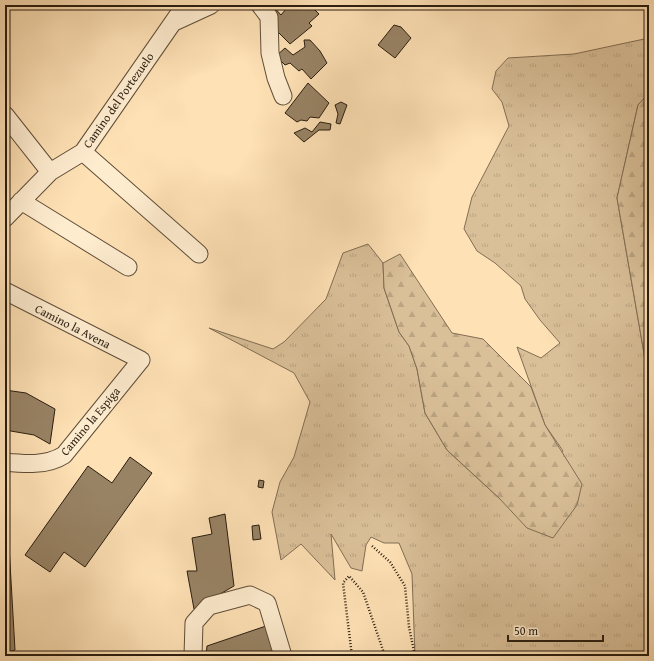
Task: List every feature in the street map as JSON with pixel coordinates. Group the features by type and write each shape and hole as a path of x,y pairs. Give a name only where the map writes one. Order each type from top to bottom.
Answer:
{"street":[{"name":"Camino del Portezuelo","path":"5,218 50,172 83,152 170,24 185,5"},
{"path":"170,24 211,5"},
{"path":"260,5 269,17 270,53 276,78 283,96"},
{"path":"5,115 50,172"},
{"path":"83,152 198,254"},
{"path":"21,202 128,267"},
{"name":"Camino la Avena","path":"5,291 141,360"},
{"name":"Camino la Espiga","path":"5,462 28,464 56,460 64,455 141,360"},
{"path":"193,656 194,623 209,606 250,595 266,603 282,656"}],"path":[{"path":"540,5 561,5"},
{"path":"372,546 390,562 405,586 409,627 415,656"},
{"path":"352,656 343,583 350,576 364,592 385,656"}],"green space":[{"path":"649,38 649,93 638,105 617,198 649,382 649,656 415,656 412,574 399,543 384,543 371,537 366,545 362,571 351,568 331,534 335,580 301,544 281,560 272,512 280,482 294,457 310,402 294,373 209,328 273,349 284,342 326,299 343,253 368,244 383,263 384,288 399,332 409,346 417,369 425,413 447,450 499,498 563,451 545,425 517,347 541,358 560,343 540,320 525,299 521,286 495,263 477,251 464,229 472,197 509,126 502,102 492,89 496,71 508,58 574,54"},
{"path":"649,93 649,382 617,198 638,105"},
{"path":"400,254 452,333 483,339 531,387 545,425 582,484 577,505 553,538 527,528 499,498 447,450 425,413 417,369 409,346 399,332 384,288 383,263"}],"building":[{"path":"268,5 272,5 281,15 286,9 285,5 310,5 319,14 309,23 312,26 290,44 276,30"},
{"path":"394,25 401,27 411,38 395,58 378,45"},
{"path":"304,40 310,40 320,51 327,63 311,79 302,69 299,71 290,63 285,65 276,56 285,48 293,55 305,47"},
{"path":"308,83 329,103 319,118 310,117 307,121 301,120 297,122 285,113"},
{"path":"341,102 347,105 340,124 336,123 338,114 335,105"},
{"path":"320,122 331,124 330,130 319,130 304,142 294,133 305,128 312,132"},
{"path":"5,390 26,393 55,409 50,444 34,435 5,430"},
{"path":"130,457 152,473 85,567 64,552 50,572 25,555 88,466 112,483"},
{"path":"259,480 264,481 263,488 258,487"},
{"path":"5,511 7,511 15,650 5,653"},
{"path":"225,514 234,586 194,609 187,571 197,571 192,538 212,534 209,518"},
{"path":"259,525 261,539 253,540 252,526"},
{"path":"266,626 281,656 206,656 207,646"}]}
